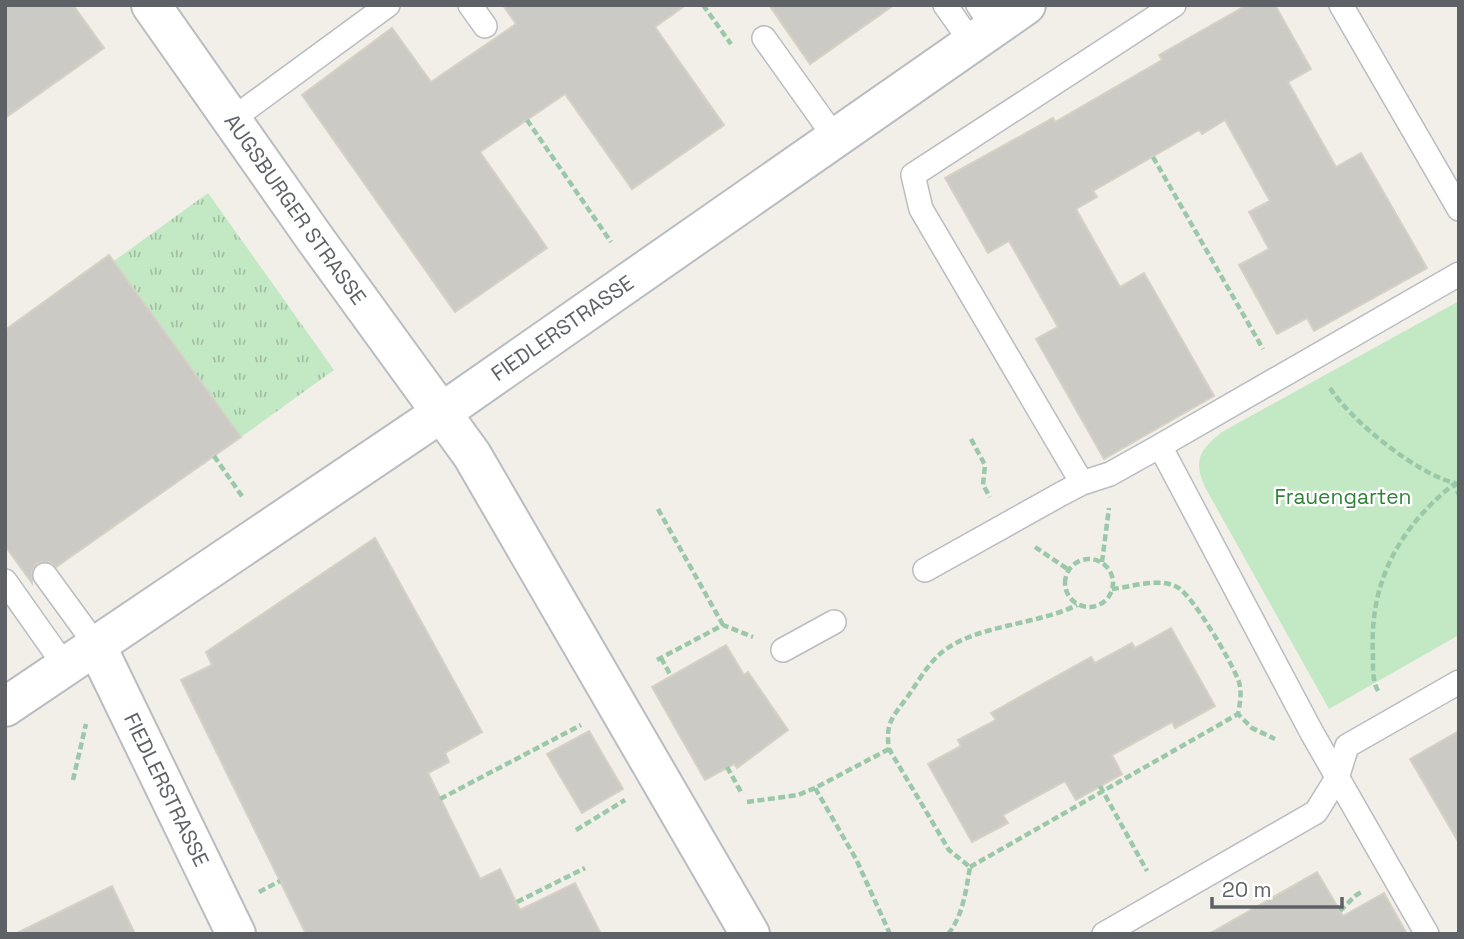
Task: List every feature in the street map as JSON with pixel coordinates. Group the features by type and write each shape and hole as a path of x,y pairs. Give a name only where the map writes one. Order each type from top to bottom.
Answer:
{"street":[{"name":"AUGSBURGER STRASSE","path":"151,5 479,466 750,934"},
{"name":"FIEDLERSTRASSE","path":"5,707 441,413 836,139 982,25 1026,5"},
{"name":"FIEDLERSTRASSE","path":"81,656 236,934"}],"lane":[{"path":"232,120 388,5"},
{"path":"470,5 485,26"},
{"path":"945,5 982,25"},
{"path":"1082,483 921,209 913,175 1174,5"},
{"path":"1341,5 1459,209"},
{"path":"764,38 836,139"},
{"path":"925,570 1082,483 1110,474 1459,274"},
{"path":"1160,446 1312,733 1427,934"},
{"path":"44,575 81,656"},
{"path":"5,581 81,656"},
{"path":"783,650 834,622"},
{"path":"1104,934 1316,812 1337,778 1348,746 1459,682"}],"path":[{"path":"527,120 611,242"},
{"path":"1153,157 1279,377"},
{"path":"1310,359 1334,395 1375,437 1415,464 1456,484 1459,495"},
{"path":"971,439 985,465 983,485 1006,524"},
{"path":"214,456 236,489"},
{"path":"1102,562 1112,489 1110,474"},
{"path":"1394,719 1374,683 1371,635 1376,601 1387,565 1399,541 1417,517 1456,484"},
{"path":"658,509 723,625 783,650"},
{"path":"1087,559 1102,562 1111,574 1112,589 1110,596 1099,606 1084,607 1072,601 1064,582 1074,564 1087,559"},
{"path":"1112,589 1164,583 1178,587 1212,632 1239,682 1241,696 1238,714"},
{"path":"970,867 949,850 889,749 886,731 932,661 942,651 970,637 1077,605"},
{"path":"671,676 659,659 723,625"},
{"path":"1238,714 1252,728 1279,741 1293,743 1312,733"},
{"path":"948,934 963,902 970,867 1101,788 1238,714"},
{"path":"73,780 86,723"},
{"path":"440,799 581,724"},
{"path":"747,802 798,795 889,749"},
{"path":"727,768 741,792"},
{"path":"815,788 856,859 890,934"},
{"path":"1101,788 1163,900"},
{"path":"576,830 625,801 620,791"},
{"path":"517,902 584,869"},
{"path":"1340,911 1355,896"}],"green space":[{"path":"208,193 334,370 241,437 114,261"},
{"name":"Frauengarten","path":"1459,301 1459,635 1329,709 1206,489 1200,471 1200,457 1222,432"}],"building":[{"path":"5,5 73,5 104,48 5,118"},
{"path":"503,5 686,5 655,27 724,125 632,189 565,94 480,152 547,248 455,312 302,95 392,28 431,82 516,24"},
{"path":"769,5 894,5 810,64"},
{"path":"1247,5 1275,5 1311,69 1288,82 1336,167 1361,153 1427,268 1314,331 1307,318 1277,334 1239,265 1269,249 1249,212 1270,201 1225,120 1202,134 1199,130 1093,191 1097,197 1076,209 1120,287 1144,273 1214,396 1104,459 1036,339 1058,327 1009,241 988,253 945,178 1053,118 1055,122 1162,60 1159,55"},
{"path":"109,255 241,437 56,567 50,562 37,563 32,570 32,583 5,546 5,330"},
{"path":"375,538 482,732 445,753 449,762 428,773 480,879 500,869 520,910 575,883 601,934 306,934 181,680 212,665 206,652"},
{"path":"1171,628 1215,706 1175,728 1172,722 1112,755 1122,774 1076,800 1065,781 1003,815 1008,823 972,842 928,764 961,746 958,740 996,720 991,713 1091,657 1095,663 1132,643 1135,648"},
{"path":"726,645 744,675 748,672 788,730 737,768 734,764 705,780 652,687"},
{"path":"589,731 623,789 582,813 547,754"},
{"path":"1459,731 1459,843 1410,759"},
{"path":"1317,872 1343,916 1384,893 1407,934 1209,934"},
{"path":"112,886 135,934 15,934"}]}
